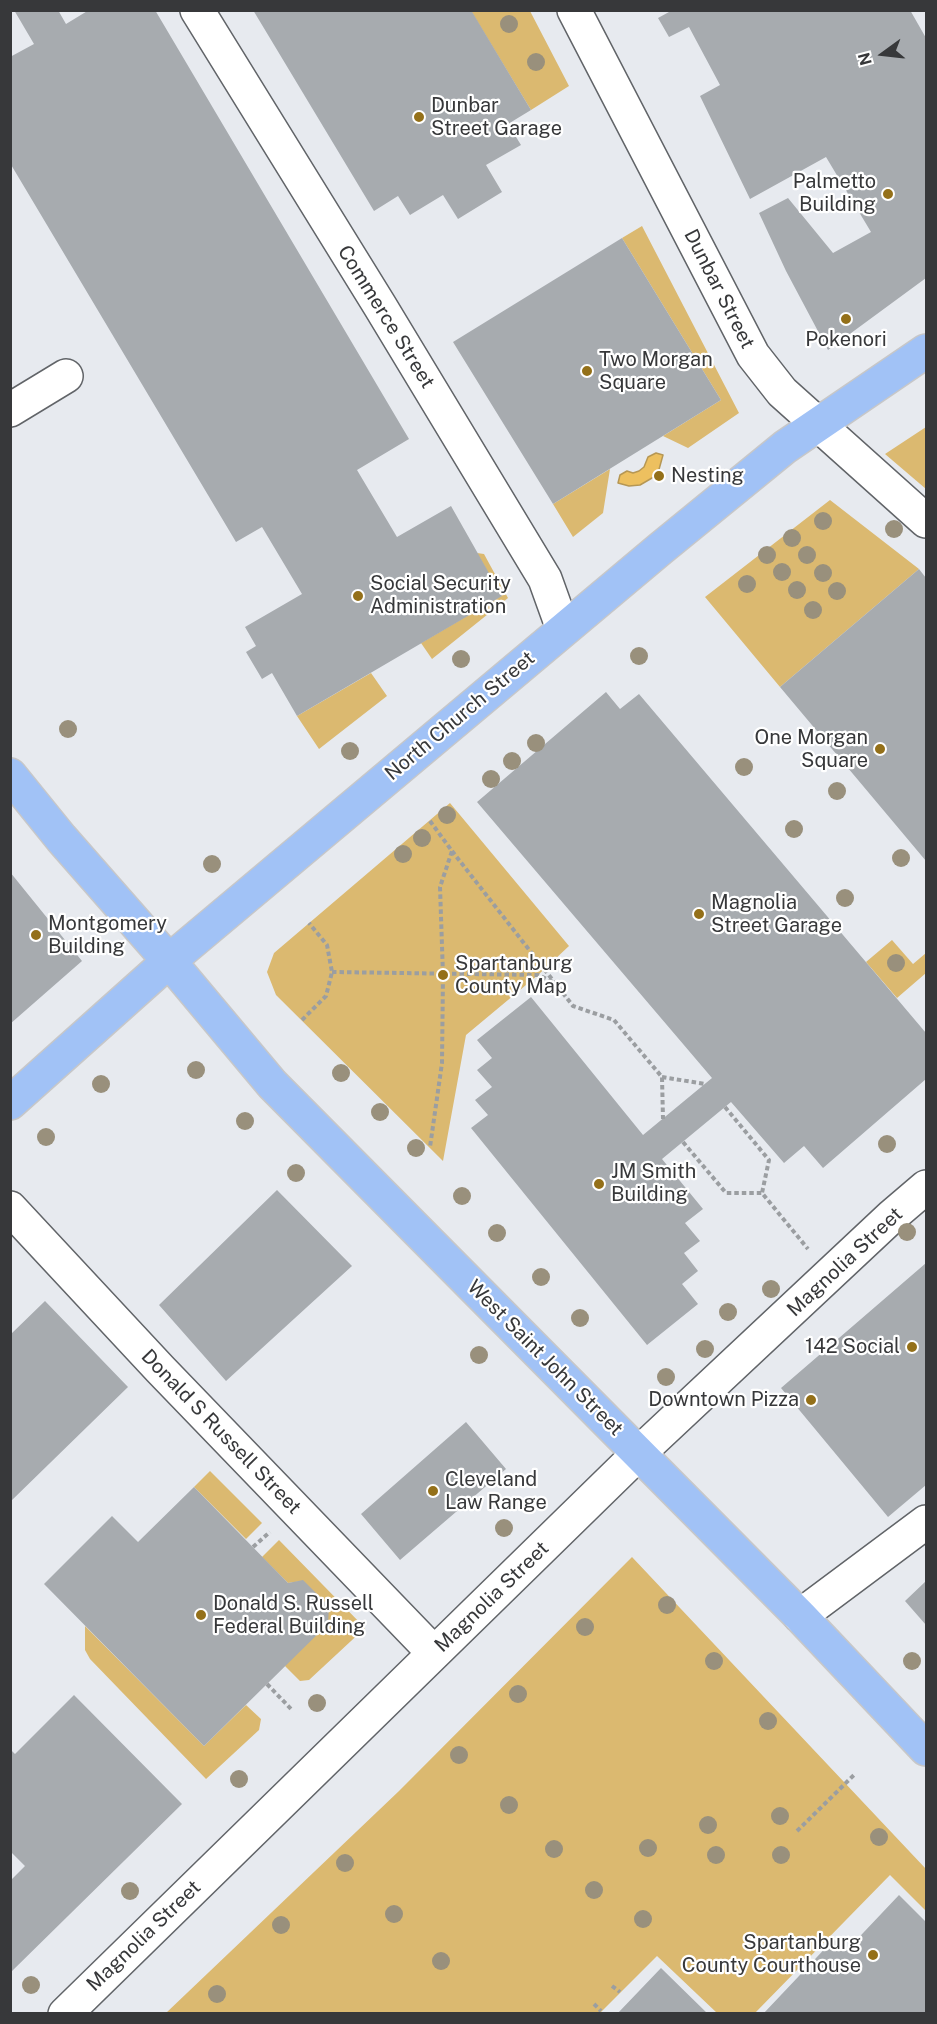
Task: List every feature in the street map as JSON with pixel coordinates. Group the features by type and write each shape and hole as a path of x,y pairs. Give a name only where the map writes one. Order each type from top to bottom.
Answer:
{"main road":[{"name":"North Church Street","path":"10,1103 169,961 563,629 785,447 927,351"},
{"name":"West Saint John Street","path":"10,775 61,838 169,961 272,1084 800,1616 927,1749"}],"street":[{"name":"Commerce Street","path":"197,10 380,306 544,579 563,629"},
{"name":"Dunbar Street","path":"574,10 753,355 782,392 927,521"},
{"path":"10,410 66,376"},
{"name":"Magnolia Street","path":"65,2013 639,1454 892,1216 927,1187"},
{"name":"Donald S Russell Street","path":"10,1208 160,1369 434,1653"},
{"path":"800,1616 927,1521"}],"path":[{"path":"430,821 573,1006 614,1020 662,1077 663,1119"},
{"path":"430,1147 442,1063 443,975 440,887 452,851"},
{"path":"302,1020 326,996 332,972 327,945 309,923"},
{"path":"332,972 538,975 554,982"},
{"path":"662,1077 705,1084"},
{"path":"725,1107 769,1160 762,1193"},
{"path":"682,1142 726,1193 762,1193"},
{"path":"762,1193 808,1249"},
{"path":"253,1547 276,1527"},
{"path":"267,1684 293,1711"},
{"path":"797,1831 854,1775"},
{"path":"612,1986 620,1992"},
{"path":"594,2004 601,2011"}],"shaded area":[{"path":"471,11 530,11 569,86 531,110"},
{"path":"642,226 739,413 688,448 663,436 721,400 622,238"},
{"path":"926,427 926,489 885,454"},
{"path":"656,453 663,455 658,473 652,478 640,485 629,486 618,483 620,475 627,471 633,473 639,471 644,467 648,457"},
{"path":"610,469 603,513 573,537 553,504"},
{"path":"830,500 919,569 780,687 705,597"},
{"path":"477,553 484,554 508,598 432,659 421,643 501,596"},
{"path":"371,673 387,696 319,749 297,716"},
{"path":"450,803 569,946 466,1035 443,1161 276,995 267,972 274,953"},
{"path":"892,940 913,964 926,953 926,973 897,998 866,962"},
{"path":"210,1471 262,1523 246,1539 194,1487"},
{"path":"279,1540 365,1628 309,1680 300,1681 285,1666 303,1581 288,1583 262,1557"},
{"path":"632,1557 926,1869 926,1911 890,1875 755,2013 717,2013 657,1956 600,2013 166,2013 399,1791"},
{"path":"85,1626 204,1746 246,1705 261,1719 259,1730 206,1779 90,1659 85,1650"}],"building":[{"path":"14,10 58,10 66,24 89,10 155,10 409,439 357,470 397,537 451,506 502,596 297,716 272,673 262,679 246,652 256,646 245,627 302,594 262,527 236,542 10,163 10,57 34,44"},
{"name":"Dunbar Street Garage","path":"253,10 471,10 531,110 508,124 521,145 486,165 502,192 458,219 443,195 410,215 398,196 374,211"},
{"path":"669,10 910,10 926,38 926,278 828,350 786,271 759,213 788,198 833,253 871,232 826,157 750,199 700,96 720,85 689,27 669,37 658,18"},
{"name":"Two Morgan Square","path":"622,238 721,400 553,504 453,342"},
{"name":"One Morgan Square","path":"919,569 926,578 926,861 780,687"},
{"name":"Magnolia Street Garage","path":"606,692 620,709 639,694 926,1033 926,1079 823,1168 804,1146 784,1163 731,1102 662,1159 703,1209 685,1223 700,1241 684,1253 698,1271 682,1284 698,1304 647,1345 471,1128 488,1115 475,1100 492,1087 477,1070 492,1058 477,1040 531,997 643,1135 712,1078 477,802"},
{"name":"Montgomery Building","path":"10,872 82,961 10,1024"},
{"path":"277,1190 352,1266 226,1381 159,1305"},
{"path":"926,1263 926,1485 888,1517 781,1388"},
{"path":"45,1301 128,1387 10,1502 10,1335"},
{"name":"Cleveland Law Range","path":"466,1422 506,1469 400,1560 361,1514"},
{"name":"Donald S. Russell Federal Building","path":"194,1487 288,1583 303,1580 329,1606 328,1624 204,1746 44,1584 112,1516 138,1542"},
{"path":"926,1581 926,1625 905,1601"},
{"path":"74,1695 182,1804 10,1973 10,1881 25,1866 10,1851 10,1749 15,1754"},
{"name":"Spartanburg County Courthouse","path":"899,1895 926,1922 926,2014 763,2014 834,1939 846,1951"},
{"name":"Spartanburg County Courthouse","path":"661,1968 708,2014 617,2014"}],"place":[{"name":"Dunbar Street Garage","path":"419,117"},
{"name":"Palmetto Building","path":"888,194"},
{"name":"Pokenori","path":"846,319"},
{"name":"Two Morgan Square","path":"587,371"},
{"name":"Nesting","path":"659,476"},
{"name":"Social Security Administration","path":"358,596"},
{"name":"One Morgan Square","path":"880,749"},
{"name":"Magnolia Street Garage","path":"699,914"},
{"name":"Montgomery Building","path":"36,935"},
{"name":"Spartanburg County Map","path":"443,975"},
{"name":"JM Smith Building","path":"599,1184"},
{"name":"142 Social","path":"912,1347"},
{"name":"Downtown Pizza","path":"811,1400"},
{"name":"Cleveland Law Range","path":"433,1491"},
{"name":"Donald S. Russell Federal Building","path":"201,1615"},
{"name":"Spartanburg County Courthouse","path":"873,1955"}]}
